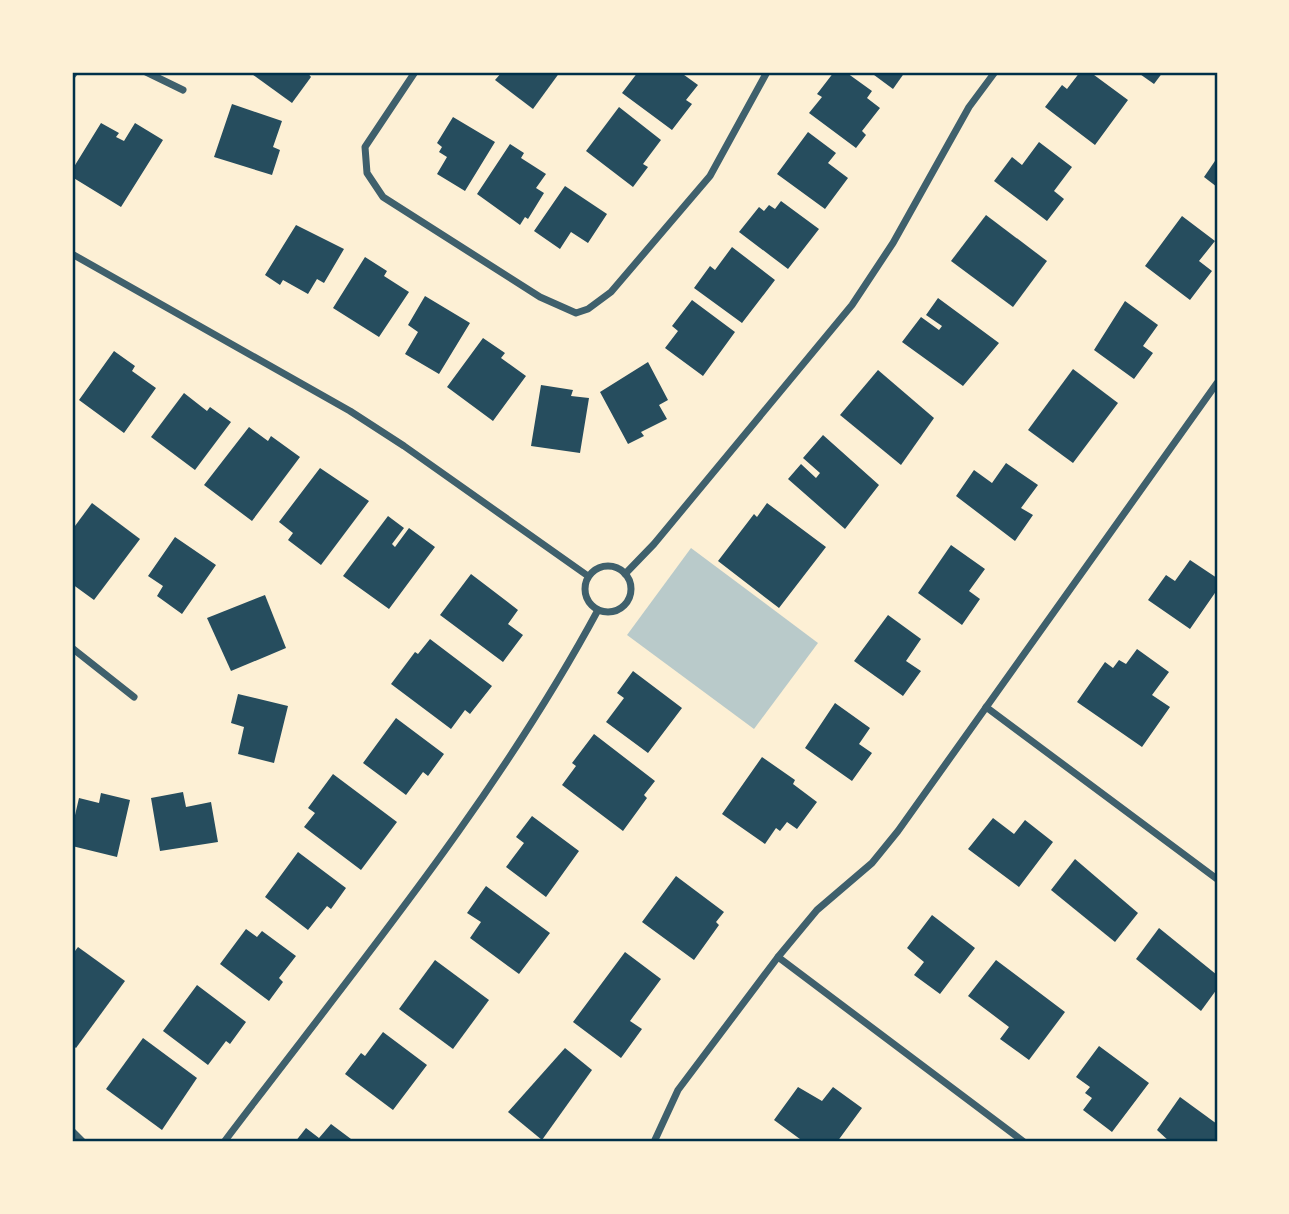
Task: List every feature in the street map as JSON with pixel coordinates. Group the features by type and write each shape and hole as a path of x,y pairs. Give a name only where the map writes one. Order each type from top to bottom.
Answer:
{"street":[{"path":"72,76 75,72"},
{"path":"146,72 183,90"},
{"path":"415,72 365,147 367,173 383,197 532,292 556,306 576,313 588,309 611,292 710,176 767,72"},
{"path":"625,574 654,544 852,305 894,243 969,107 995,72"},
{"path":"72,254 350,411 589,576"},
{"path":"654,1142 678,1090 778,957 817,910 872,863 898,831 1217,383"},
{"path":"606,567 625,574 630,583 626,603 608,612 598,610 585,596 589,576 606,567"},
{"path":"224,1142 482,799 570,664 598,610"},
{"path":"72,648 134,697"},
{"path":"986,707 1217,879"},
{"path":"778,957 1024,1142"},
{"path":"72,1131 83,1142"}],"shaded area":[{"path":"691,548 818,643 754,729 627,635"}],"building":[{"path":"249,72 307,72 311,77 292,103"},
{"path":"502,72 560,72 533,109 495,80"},
{"path":"638,72 680,72 698,85 686,100 692,104 672,130 622,93"},
{"path":"834,72 847,73 872,91 867,98 880,108 862,131 866,135 856,148 809,113 822,97 817,94"},
{"path":"870,72 905,72 893,89"},
{"path":"1080,72 1090,72 1128,100 1095,145 1045,107 1062,85 1067,89"},
{"path":"1137,72 1163,72 1154,84"},
{"path":"232,104 282,121 273,147 280,150 272,175 214,157"},
{"path":"619,107 661,140 643,164 648,167 633,187 586,151"},
{"path":"453,117 495,142 465,191 437,174 447,157 439,152 442,147 437,143"},
{"path":"101,123 119,133 116,137 124,141 135,123 163,140 121,207 72,177 72,170"},
{"path":"808,132 836,153 828,163 848,178 825,209 777,174"},
{"path":"1039,142 1072,167 1054,191 1064,199 1047,221 994,181 1012,157 1022,165"},
{"path":"510,144 524,153 521,158 546,174 536,188 544,193 528,219 525,217 520,225 477,194"},
{"path":"1217,158 1217,187 1204,177"},
{"path":"565,186 607,214 588,243 571,232 560,249 534,231"},
{"path":"781,201 819,229 788,269 739,232 759,207 764,211 769,205 775,209"},
{"path":"986,215 1047,261 1013,307 951,261"},
{"path":"1182,216 1215,241 1199,261 1212,271 1190,300 1145,266"},
{"path":"296,225 344,249 324,283 317,279 308,294 283,280 280,285 265,275"},
{"path":"732,247 775,280 742,323 694,288 710,266 715,270"},
{"path":"365,257 387,271 384,276 409,292 379,337 333,308"},
{"path":"425,296 470,323 439,374 405,354 418,332 408,325"},
{"path":"938,298 999,343 963,386 902,342 921,317 939,330 942,326 926,315"},
{"path":"692,300 735,332 703,376 665,348 678,331 672,326"},
{"path":"1125,301 1158,325 1143,346 1153,353 1134,379 1094,350"},
{"path":"483,338 505,353 501,358 526,376 493,421 447,387"},
{"path":"114,351 135,366 132,371 156,388 124,433 79,400"},
{"path":"648,362 668,400 659,405 667,419 641,432 644,436 628,444 600,392"},
{"path":"1073,369 1118,403 1073,463 1028,430"},
{"path":"878,370 934,418 901,465 840,415"},
{"path":"541,385 573,390 571,396 589,398 580,453 531,446"},
{"path":"184,393 207,411 210,407 231,422 195,470 151,437"},
{"path":"249,427 268,441 271,436 300,457 252,521 204,485"},
{"path":"823,435 879,485 845,529 788,479 801,464 816,478 820,473 803,458"},
{"path":"1006,463 1038,485 1021,508 1033,515 1015,541 956,496 974,470 992,483"},
{"path":"320,468 369,501 321,565 288,540 293,533 279,522"},
{"path":"92,503 140,539 94,600 72,584 72,530"},
{"path":"767,503 826,547 779,608 718,561 754,514 757,517"},
{"path":"388,516 404,528 392,544 395,547 409,528 435,547 389,609 343,576"},
{"path":"175,537 216,565 182,614 157,596 163,586 148,576"},
{"path":"951,545 985,569 969,591 980,599 962,625 918,593"},
{"path":"1190,560 1217,578 1217,590 1190,629 1148,600 1166,575 1175,581"},
{"path":"471,574 518,610 508,624 523,635 503,662 440,615"},
{"path":"265,595 286,648 231,671 207,618"},
{"path":"888,615 921,639 906,661 921,671 903,696 854,661"},
{"path":"430,639 492,686 470,714 465,710 451,729 391,684 415,652 418,654"},
{"path":"1137,649 1169,672 1152,695 1170,707 1142,747 1077,702 1105,662 1113,668 1119,660 1126,664"},
{"path":"633,671 682,708 648,753 606,722 624,698 617,693"},
{"path":"238,694 288,706 274,763 238,754 244,727 231,723"},
{"path":"835,703 870,728 859,744 872,753 852,781 805,748"},
{"path":"396,718 444,754 428,776 423,772 406,795 363,763"},
{"path":"594,734 655,781 644,795 647,798 623,831 562,785 576,766 572,763"},
{"path":"762,757 795,780 793,784 817,802 797,829 787,822 780,831 776,828 765,844 722,814"},
{"path":"333,774 397,822 361,870 304,827 315,813 308,808"},
{"path":"183,792 186,807 211,802 218,842 160,851 151,798"},
{"path":"101,793 130,800 117,857 72,846 72,828 79,798 99,803"},
{"path":"532,816 579,851 546,897 506,867 524,843 516,837"},
{"path":"993,818 1014,834 1025,820 1053,842 1019,887 968,849"},
{"path":"298,852 346,888 331,909 327,906 308,930 265,897"},
{"path":"1075,859 1138,913 1115,942 1051,890"},
{"path":"676,876 724,912 716,922 719,925 694,960 642,922"},
{"path":"486,886 550,933 519,974 470,938 481,922 467,913"},
{"path":"932,915 975,948 940,994 914,975 924,962 907,948"},
{"path":"1159,928 1217,975 1217,989 1201,1011 1136,959"},
{"path":"246,929 257,937 262,931 296,956 279,978 283,982 269,1001 220,964"},
{"path":"78,947 125,981 76,1048 72,1045 72,955"},
{"path":"625,952 661,979 630,1021 642,1029 621,1058 573,1022"},
{"path":"435,960 489,1000 453,1049 399,1009"},
{"path":"996,960 1065,1012 1029,1060 1000,1039 1009,1027 968,996"},
{"path":"197,985 246,1022 230,1044 226,1041 208,1065 163,1031"},
{"path":"383,1032 427,1065 393,1110 345,1074 361,1053 365,1056"},
{"path":"143,1038 197,1078 162,1130 106,1089"},
{"path":"1099,1046 1149,1083 1112,1132 1083,1110 1092,1098 1085,1093 1090,1087 1076,1077"},
{"path":"565,1048 592,1070 542,1140 508,1112"},
{"path":"798,1087 822,1101 833,1087 862,1108 837,1142 804,1142 774,1120"},
{"path":"1180,1097 1217,1124 1217,1142 1170,1142 1157,1130"},
{"path":"331,1124 355,1142 295,1142 306,1128 319,1138"}]}
